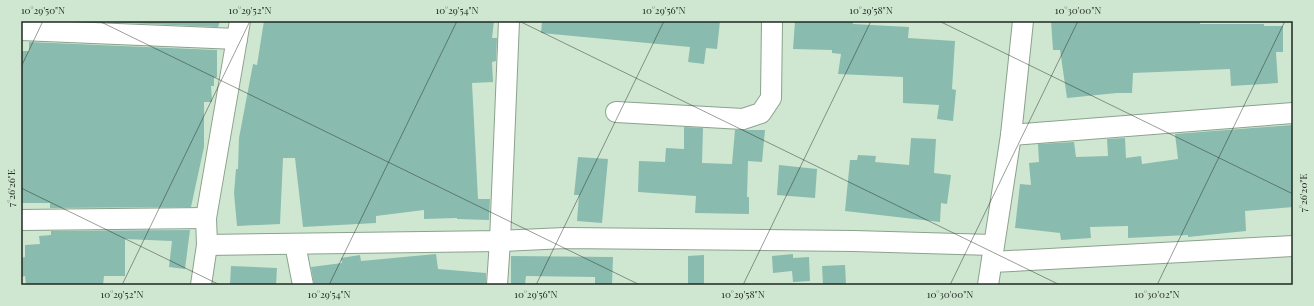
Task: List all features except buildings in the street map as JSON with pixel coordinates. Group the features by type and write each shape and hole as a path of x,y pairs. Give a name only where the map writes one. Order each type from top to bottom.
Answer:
{"street":[{"path":"497,285 509,21"},
{"path":"616,112 743,119 761,113 771,98 772,21"},
{"path":"988,285 1011,135 1023,21"},
{"path":"21,30 238,30 206,218 207,245 201,285"},
{"path":"1011,135 1293,113"},
{"path":"21,220 206,218"},
{"path":"207,245 500,241 565,238 854,241 992,253 1293,246"},
{"path":"295,244 303,285"}]}
